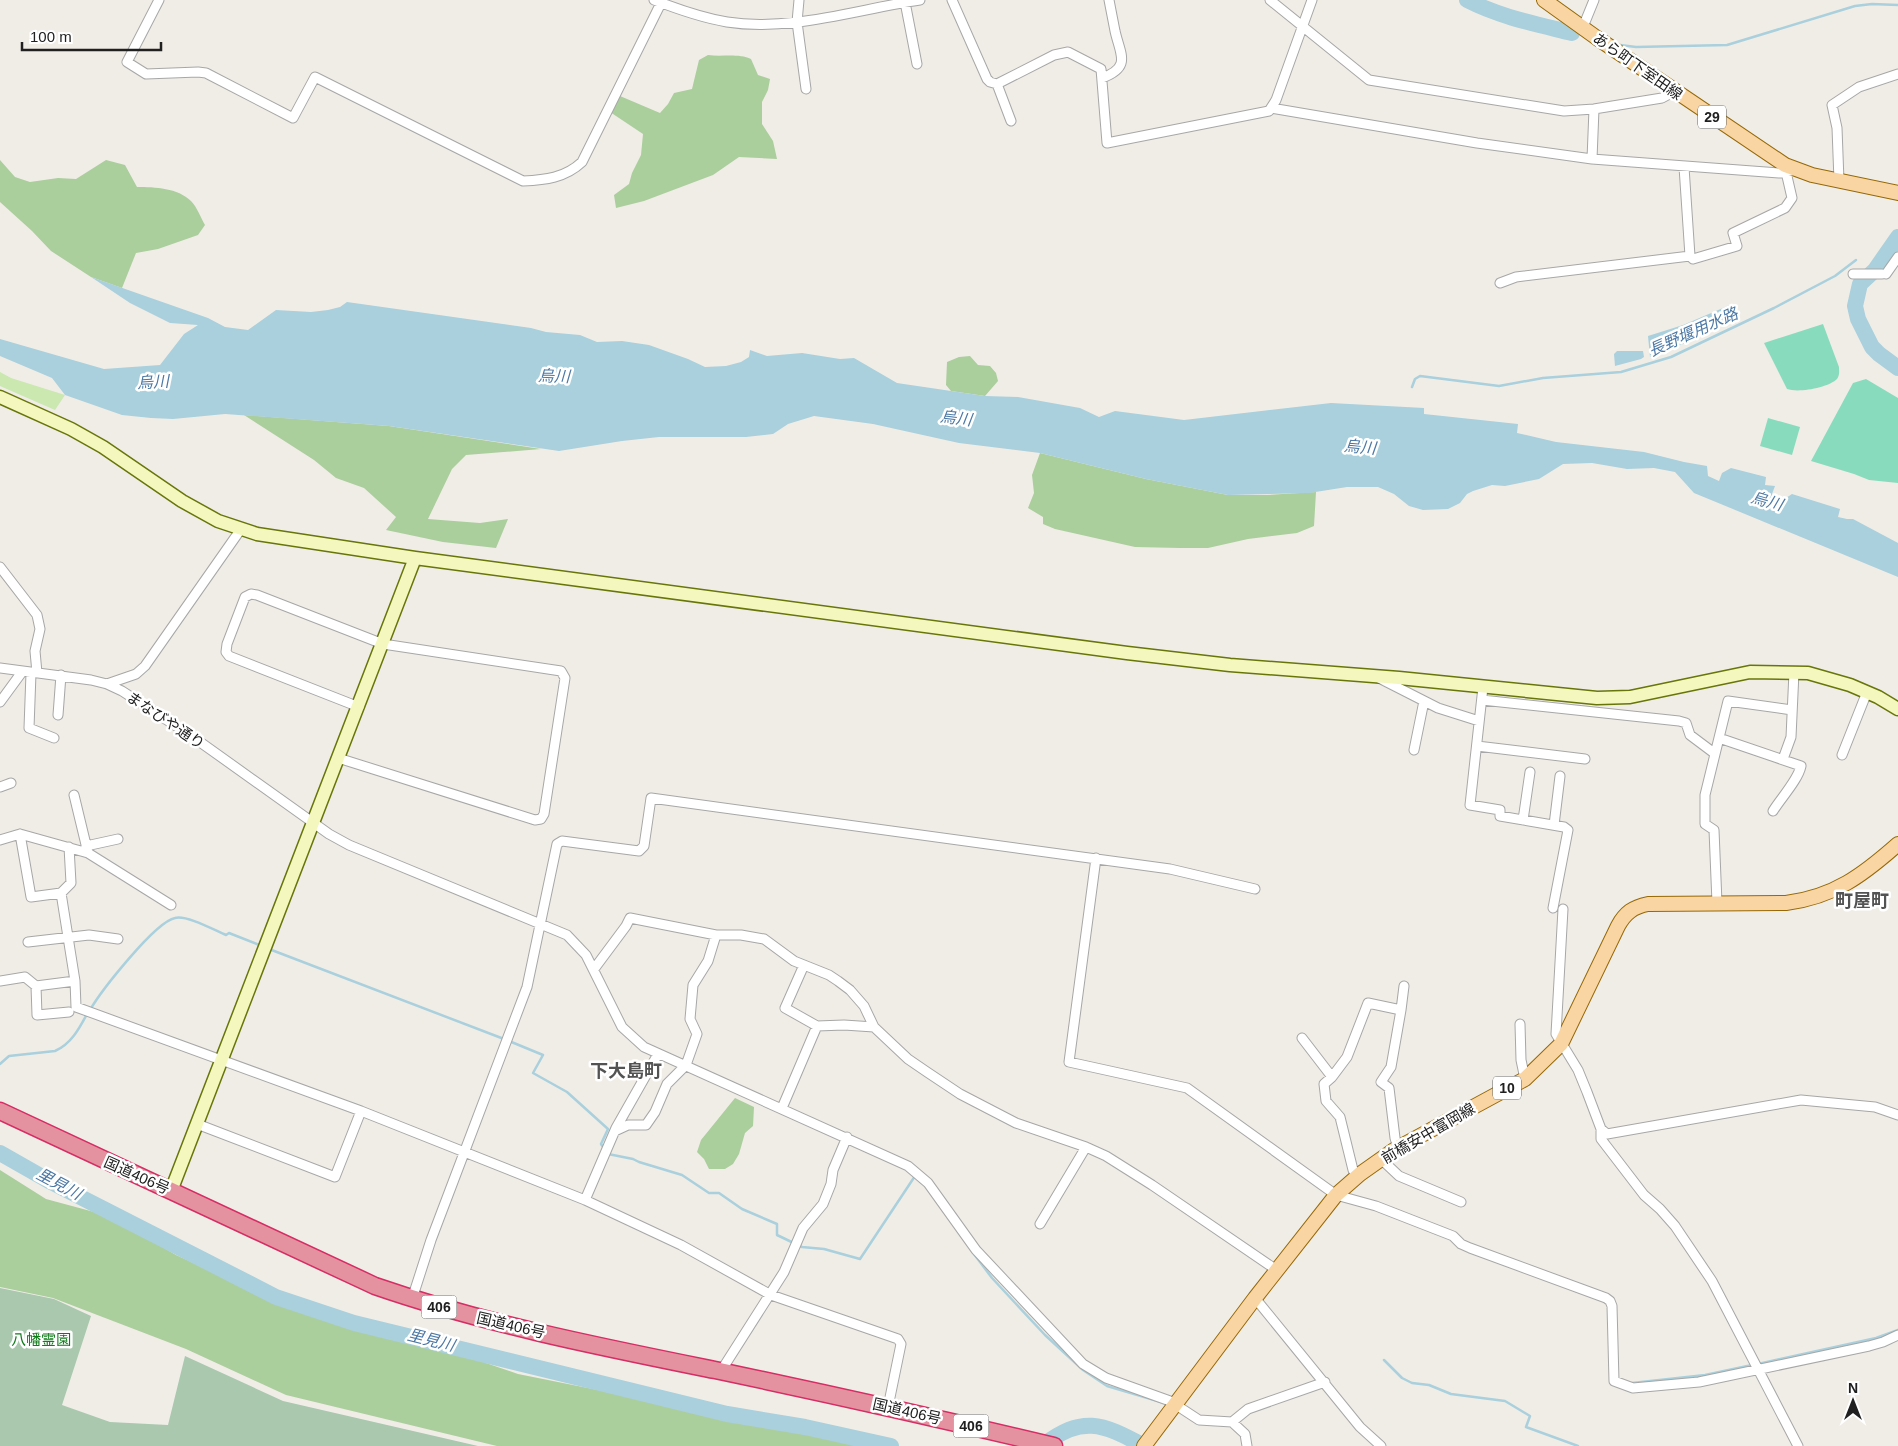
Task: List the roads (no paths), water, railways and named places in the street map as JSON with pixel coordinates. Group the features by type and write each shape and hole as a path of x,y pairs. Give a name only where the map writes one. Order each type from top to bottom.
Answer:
{"highway":[{"name":"国道406号","path":"0,1111 375,1286 412,1299 532,1330 721,1372 888,1406 1054,1446"}],"main road":[{"name":"あら町下室田線","path":"1544,0 1791,171 1898,193"},
{"name":"前橋安中富岡線","path":"1147,1442 1255,1298 1336,1195 1357,1177 1398,1148 1524,1079 1561,1044 1618,926 1628,911 1648,904 1786,903 1825,894 1861,876 1898,844"}],"street":[{"path":"159,0 127,62 146,74 206,73 293,118 315,77 523,181 546,180 561,176 572,171 582,162 658,1 727,22 772,24 797,22 920,0"},
{"path":"799,0 797,22 806,89"},
{"path":"952,0 990,82 997,84 1054,55 1068,52 1101,69 1107,144 1262,113 1271,108 1276,100 1301,26 1312,0"},
{"path":"1102,78 1112,74 1120,67 1122,53 1115,33 1109,0"},
{"path":"1270,0 1369,80 1564,110 1594,109 1662,98 1675,91"},
{"path":"1582,27 1594,0"},
{"path":"905,2 917,64"},
{"path":"1839,181 1838,128 1832,105 1859,88 1898,74"},
{"path":"997,84 1011,121"},
{"path":"1271,108 1478,143 1592,159 1791,171 1792,198 1785,208 1733,234 1737,246 1693,258 1690,256 1516,277 1500,283"},
{"path":"1592,159 1594,109"},
{"path":"1684,166 1690,256"},
{"path":"1853,274 1884,274 1898,257"},
{"path":"0,397 71,429 103,447 182,501 218,521 257,534 295,541 1126,652 1238,665 1483,686 1588,698 1630,697 1750,672 1794,672 1823,676 1867,692 1898,709"},
{"path":"107,684 136,674 145,666 241,528"},
{"path":"171,1190 415,558"},
{"path":"0,566 38,615 40,629 30,672 29,728 54,738"},
{"path":"338,758 535,820 541,819 544,814 565,678 561,670 383,644 257,595 251,594 245,597 227,644 226,652 235,659 359,707"},
{"name":"まなびや通り","path":"0,668 61,675 107,684 122,691 163,717 348,845 567,935 586,955 622,1027 644,1048 847,1137 908,1166 928,1183 976,1250 1083,1364 1106,1378 1170,1401 1200,1420 1232,1422"},
{"path":"0,702 30,672"},
{"path":"1783,760 1791,737 1794,672"},
{"path":"58,715 61,675"},
{"path":"1374,676 1438,708 1480,720"},
{"path":"1483,686 1470,805 1500,810 1500,816 1564,827 1568,830 1553,908"},
{"path":"1842,755 1867,692"},
{"path":"1482,700 1679,721 1686,723 1690,734 1714,753"},
{"path":"1414,750 1424,701"},
{"path":"1717,903 1714,830 1705,824 1705,795 1728,701 1792,710"},
{"path":"1719,738 1801,766 1799,775 1786,790 1773,811"},
{"path":"1477,746 1585,759"},
{"path":"1523,820 1530,772"},
{"path":"1554,825 1560,776"},
{"path":"0,787 11,783"},
{"path":"74,795 87,850"},
{"path":"412,1299 431,1240 527,987 557,844 562,841 639,851 644,846 651,798 1170,869 1255,888"},
{"path":"20,834 31,897 61,894 71,883 69,847"},
{"path":"0,840 20,834 87,850 171,905"},
{"path":"87,850 118,839"},
{"path":"1096,858 1069,1062 1187,1088 1336,1195 1376,1206 1453,1236 1461,1244 1470,1248 1606,1298 1612,1306 1614,1381 1628,1387 1699,1382 1870,1346 1898,1335"},
{"path":"61,894 75,980 76,1006 361,1112 586,1200 680,1245 770,1295 901,1341 888,1406"},
{"path":"1563,908 1556,1034 1578,1070 1601,1130 1601,1139 1644,1196 1660,1209 1675,1226 1712,1282 1798,1446"},
{"path":"594,969 630,918 716,935 740,935 764,939 794,961 829,975 850,990 864,1006 874,1027 908,1059 960,1094 1016,1123 1086,1147 1106,1156 1278,1271"},
{"path":"615,1131 628,1125 646,1125 655,1112 666,1084 686,1066 697,1034 690,1019 693,985 708,962 716,935"},
{"path":"28,942 89,936 118,939"},
{"path":"804,966 785,1008 818,1026 874,1027"},
{"path":"0,980 25,977 36,986 75,980"},
{"path":"36,986 37,1014 69,1012"},
{"path":"1398,1148 1389,1088 1381,1082 1392,1066 1404,986"},
{"path":"1357,1177 1353,1170 1340,1117 1326,1101 1324,1084 1332,1077 1347,1057 1368,1003 1401,1010"},
{"path":"1520,1024 1520,1060 1524,1079"},
{"path":"782,1108 818,1026"},
{"path":"1302,1038 1332,1077"},
{"path":"586,1200 615,1131 658,1054"},
{"path":"1601,1130 1607,1134 1801,1100 1875,1107 1898,1115"},
{"path":"197,1124 335,1176 361,1112"},
{"path":"721,1372 787,1266 803,1228 823,1204 847,1137"},
{"path":"1040,1224 1086,1147"},
{"path":"1381,1159 1400,1176 1461,1202"},
{"path":"1255,1298 1360,1427 1381,1446"},
{"path":"1246,1446 1245,1434 1232,1422 1248,1409 1325,1382"}],"water":[{"name":"烏川","path":"91,277 208,318 225,327 248,330 276,310 311,312 340,307 347,302 531,328 546,332 580,335 597,342 622,341 649,345 705,367 726,366 741,362 749,357 750,350 767,356 802,353 840,359 854,358 897,383 985,396 1018,397 1080,408 1099,417 1115,411 1184,420 1331,403 1424,408 1424,414 1518,424 1517,433 1556,442 1644,452 1707,466 1708,476 1719,481 1722,473 1731,468 1766,477 1765,485 1775,486 1772,494 1777,499 1786,498 1792,494 1840,509 1838,517 1853,519 1898,543 1898,577 1694,493 1675,472 1654,468 1627,469 1592,463 1563,464 1539,479 1505,486 1492,485 1473,491 1467,494 1460,503 1448,509 1423,510 1409,506 1394,494 1378,487 1347,487 1309,493 1228,495 1146,479 1040,453 959,443 873,424 814,416 788,424 773,434 746,437 659,437 559,451 389,426 225,414 173,419 122,415 65,395 52,378 0,356 0,339 104,369 160,365 184,334 198,325 170,323 130,303"},
{"path":"1730,305 1736,318 1688,342 1650,357 1648,336 1683,325"},
{"path":"1617,351 1643,351 1644,357 1615,366 1614,354"}],"waterway":[{"path":"1467,0 1505,16 1572,33"},
{"path":"1620,45 1636,47 1727,45 1855,6 1872,4 1898,5"},
{"path":"1898,237 1875,270 1860,284 1855,306 1858,319 1872,347 1898,368"},
{"name":"長野堰用水路","path":"1412,387 1415,379 1420,376 1499,386 1543,378 1621,372 1671,357 1774,308 1835,276 1856,260"},
{"path":"90,1010 129,958 155,931 166,922 175,918 193,921 226,935 229,933 262,946"},
{"path":"269,949 504,1039"},
{"path":"0,1064 9,1056 55,1051 61,1048 74,1036 87,1014"},
{"path":"509,1041 543,1055 533,1073 567,1092 608,1129 601,1144 605,1150"},
{"name":"里見川","path":"0,1153 51,1182 276,1297 354,1323 727,1414 805,1427 891,1446"},
{"path":"608,1154 633,1159 682,1175 709,1193 719,1193 742,1209 777,1224 777,1235 802,1247 824,1249 860,1259 915,1176"},
{"path":"974,1254 992,1278 1045,1335 1083,1370 1107,1386 1161,1402"},
{"path":"1758,1364 1876,1338 1898,1330"},
{"path":"1384,1360 1402,1378 1412,1383 1429,1385 1451,1394 1505,1401 1530,1416 1526,1427 1578,1446"},
{"path":"1632,1383 1705,1375 1752,1365"},
{"name":"里見川","path":"1042,1446 1056,1436 1081,1426 1104,1428 1144,1446"}],"district":[{"name":"町屋町","path":"1862,901"},
{"name":"下大島町","path":"626,1071"}],"park label":[{"name":"八幡霊園","path":"41,1339"}]}
